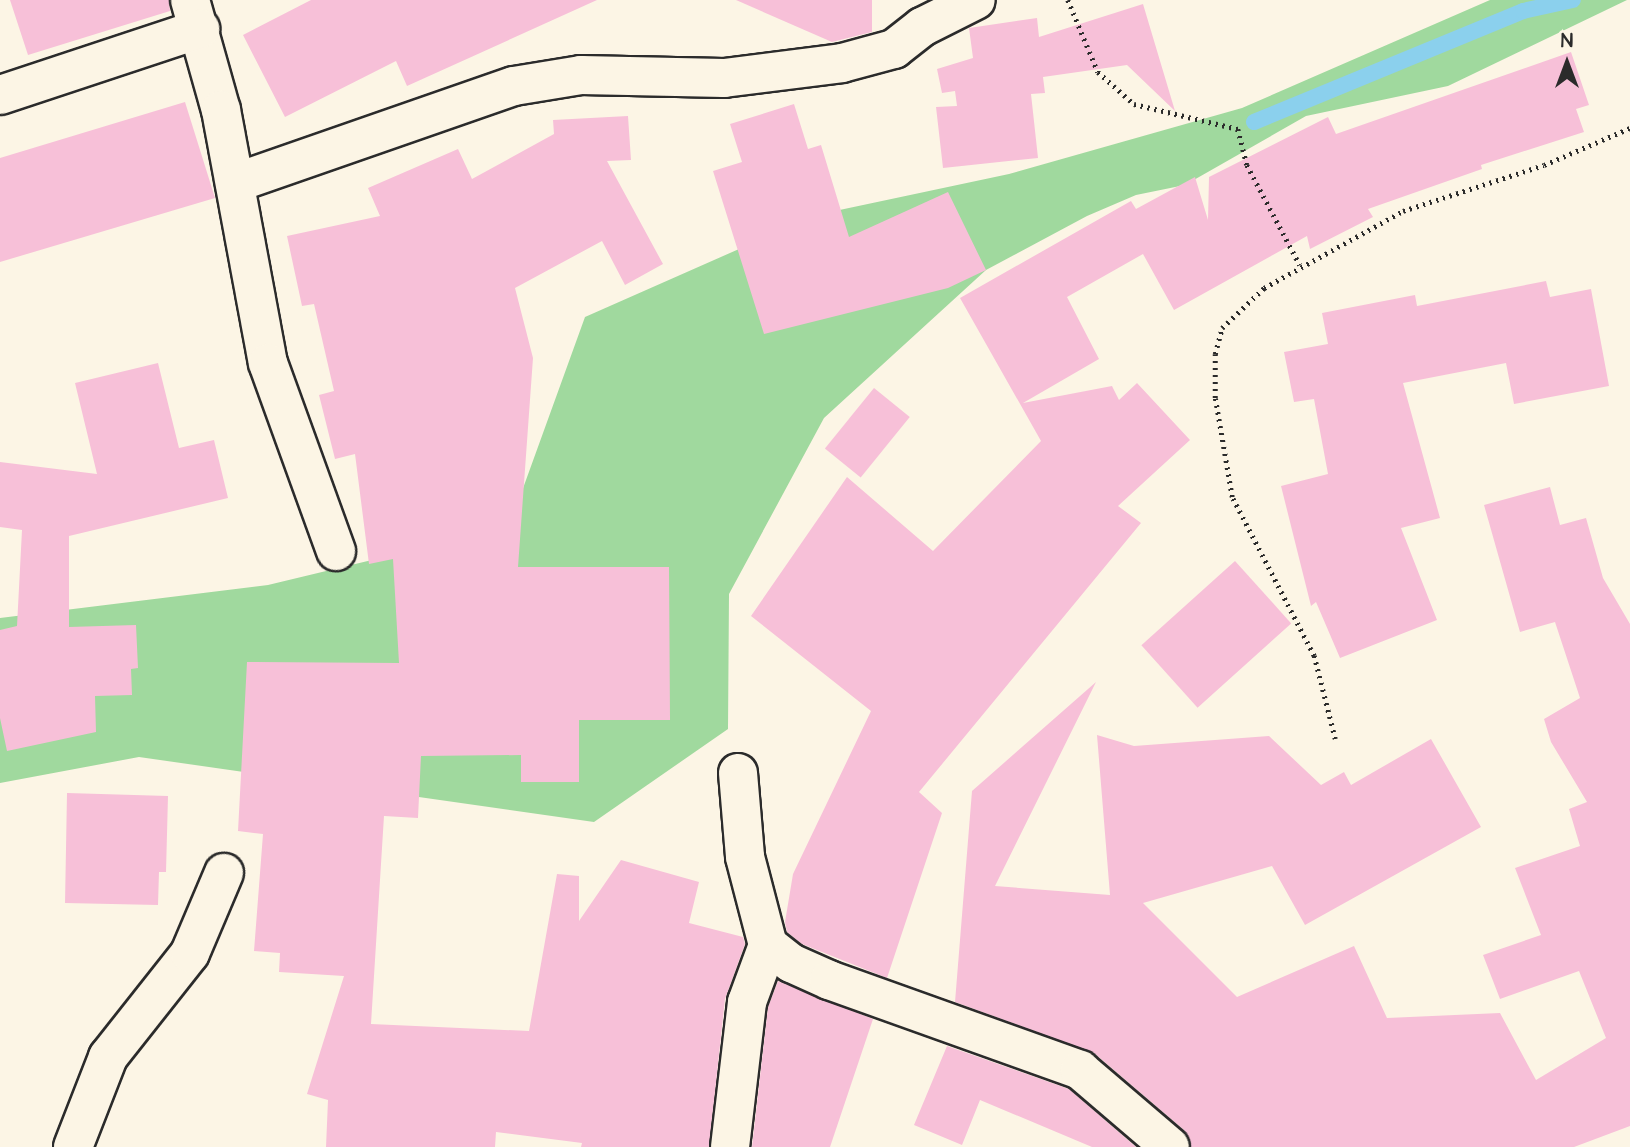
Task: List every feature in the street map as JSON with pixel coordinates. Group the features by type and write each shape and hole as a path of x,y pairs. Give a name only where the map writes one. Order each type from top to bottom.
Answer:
{"street":[{"path":"235,183 514,86 581,75 724,78 842,63 894,49 922,27 976,0"},
{"path":"0,95 195,14 235,183 268,363 337,551"},
{"path":"730,1147 747,1002 768,945 745,857 738,773"},
{"path":"73,1147 108,1057 190,953 224,873"},
{"path":"768,945 790,963 829,980 1080,1070 1170,1147"}],"path":[{"path":"1069,0 1098,72 1134,104 1238,129 1247,165 1300,265"},
{"path":"1335,739 1314,656 1233,497 1215,398 1215,354 1222,328 1244,304 1300,265 1403,211 1544,165 1630,128"}],"green space":[{"path":"1490,0 1627,0 1448,86 1306,116 1185,185 1136,195 1087,216 986,270 824,418 729,594 728,729 594,822 139,757 0,783 0,618 268,585 509,527 585,317 816,215 1009,174 1242,108"}],"building":[{"path":"10,0 169,0 170,11 28,55"},
{"path":"311,0 597,0 407,86 396,61 285,117 243,35"},
{"path":"736,0 872,0 872,32 832,42"},
{"path":"1143,4 1175,111 1127,65 1043,77 1045,93 1031,94 1038,158 943,168 936,107 957,106 955,91 942,93 937,69 973,58 969,28 1037,18 1039,37"},
{"path":"1571,52 1589,105 1576,109 1584,132 1481,165 1482,169 1368,209 1373,217 1310,249 1307,236 1174,310 1143,254 1067,297 1099,359 1023,403 1112,386 1119,400 1137,383 1190,440 1118,506 1141,523 919,792 942,813 887,978 802,944 787,932 785,922 793,874 871,711 751,616 847,477 933,551 1041,441 960,298 1131,201 1136,209 1195,177 1208,220 1209,177 1328,117 1336,134"},
{"path":"185,102 215,198 0,262 0,158"},
{"path":"794,104 808,149 821,145 849,237 948,192 986,270 948,288 764,334 713,171 742,162 730,124"},
{"path":"628,116 631,160 607,161 663,264 625,285 602,241 515,288 533,358 518,567 669,567 670,720 579,720 579,782 521,782 521,755 421,756 418,818 384,816 371,1024 529,1031 557,874 579,876 579,921 621,860 699,882 689,923 743,937 745,944 725,999 709,1147 581,1147 582,1143 496,1132 495,1147 326,1147 328,1100 307,1094 344,976 279,972 280,953 254,951 263,834 238,831 247,662 399,663 393,559 369,564 355,454 335,459 319,395 334,391 314,304 302,306 287,236 380,216 368,188 458,149 472,179 554,134 553,120"},
{"path":"1546,281 1550,297 1591,289 1609,386 1514,404 1506,363 1403,383 1440,518 1401,528 1437,620 1340,658 1316,602 1311,606 1281,486 1328,474 1314,399 1294,402 1284,352 1328,344 1322,313 1415,295 1417,306"},
{"path":"158,363 179,448 214,440 228,498 69,536 69,627 136,625 138,668 131,669 132,695 95,696 96,732 7,751 0,718 0,630 17,626 22,530 0,527 0,462 97,474 75,383"},
{"path":"874,388 910,417 861,478 825,449"},
{"path":"1550,487 1560,525 1586,518 1603,578 1630,624 1630,1126 1574,1147 1191,1147 1184,1130 1094,1053 955,1002 972,791 1096,682 995,886 1110,895 1097,735 1134,746 1269,736 1321,785 1344,772 1351,785 1431,739 1481,827 1305,925 1272,866 1143,903 1237,997 1354,946 1387,1018 1500,1013 1536,1080 1606,1038 1579,971 1500,999 1483,955 1541,935 1515,868 1580,846 1569,809 1587,802 1551,742 1544,719 1580,698 1555,622 1520,632 1484,505"},
{"path":"1235,561 1291,623 1198,708 1141,645"},
{"path":"67,793 168,796 166,872 159,872 158,905 65,903"},
{"path":"778,981 873,1019 830,1147 752,1147 768,1007"},
{"path":"947,1046 1069,1089 1136,1147 1092,1147 980,1100 962,1145 914,1125"}],"waterway":[{"path":"1254,122 1523,11 1573,0"}]}
